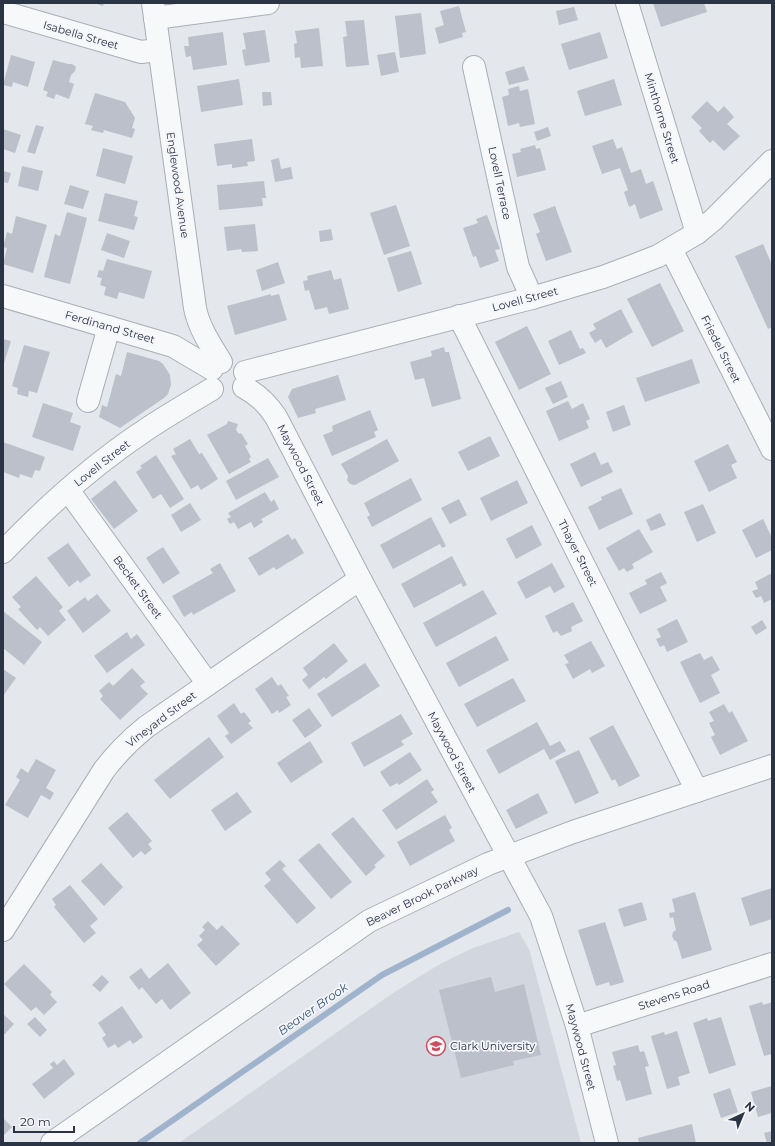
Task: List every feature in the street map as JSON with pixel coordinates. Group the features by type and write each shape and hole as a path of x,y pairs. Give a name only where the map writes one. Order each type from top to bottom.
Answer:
{"street":[{"path":"154,10 268,3"},
{"name":"Minthorne Street","path":"627,3 697,233"},
{"name":"Englewood Avenue","path":"154,10 195,308 197,319 202,329 215,373"},
{"name":"Isabella Street","path":"3,12 141,52 159,50"},
{"name":"Lovell Terrace","path":"474,67 518,267 532,298"},
{"name":"Lovell Street","path":"244,380 459,316 532,298 616,272 658,256 697,233 713,220 772,161"},
{"name":"Friedel Street","path":"671,248 772,449"},
{"name":"Ferdinand Street","path":"3,296 173,346 215,373"},
{"name":"Thayer Street","path":"459,316 666,728 696,791"},
{"path":"88,401 109,327"},
{"path":"228,360 241,366 244,380 239,393 228,397 221,396 215,373 228,360"},
{"name":"Lovell Street","path":"3,552 25,529 101,462 144,430 215,373"},
{"name":"Maywood Street","path":"244,380 270,407 360,579 541,916 577,1026 607,1143"},
{"name":"Becket Street","path":"68,490 208,684"},
{"name":"Vineyard Street","path":"3,930 104,770 116,754 146,727 360,579"},
{"name":"Beaver Brook Parkway","path":"52,1143 369,921 508,855 772,766"},
{"name":"Stevens Road","path":"577,1026 772,964"}],"shaded area":[{"name":"Clark University","path":"519,932 529,949 581,1143 179,1143 393,993 440,964 473,948"}],"building":[{"path":"94,3 104,3 103,6"},
{"path":"653,3 704,3 707,12 661,27"},
{"path":"459,6 466,32 462,33 463,37 439,44 435,28 444,25 440,11"},
{"path":"574,7 578,20 559,25 556,11"},
{"path":"421,13 426,54 400,58 395,16"},
{"path":"364,20 369,65 346,67 343,37 347,36 345,21"},
{"path":"319,28 323,66 301,68 300,57 295,58 294,44 297,43 295,31"},
{"path":"265,30 270,62 245,66 242,50 246,49 243,33"},
{"path":"223,32 227,65 193,70 191,56 186,57 184,46 189,46 188,37"},
{"path":"600,32 608,58 569,70 561,44"},
{"path":"395,52 399,72 381,76 377,55"},
{"path":"11,55 35,62 28,87 13,82 12,87 3,85"},
{"path":"53,60 72,64 76,67 69,82 74,84 69,99 56,94 54,99 46,96 48,92 43,90"},
{"path":"524,66 529,80 509,85 505,72"},
{"path":"239,79 243,105 201,112 197,86"},
{"path":"614,79 622,105 585,116 577,91"},
{"path":"519,86 520,91 528,89 535,124 520,127 519,123 508,126 502,97 509,95 508,89"},
{"path":"262,92 271,92 272,105 263,106"},
{"path":"95,93 125,102 135,118 132,128 135,129 132,138 104,130 103,133 91,130 93,126 85,124"},
{"path":"707,101 718,112 724,106 734,117 727,124 740,136 724,151 713,140 710,143 699,131 702,128 691,117"},
{"path":"36,125 44,127 35,154 27,152"},
{"path":"548,127 551,136 537,141 534,132"},
{"path":"3,129 21,135 15,153 3,149"},
{"path":"252,139 255,161 247,162 248,166 232,168 232,164 217,166 214,144"},
{"path":"613,139 617,149 622,147 631,173 641,169 646,184 653,181 663,210 640,219 635,204 629,207 624,192 628,190 620,168 602,174 592,146"},
{"path":"535,145 536,149 540,148 546,170 517,177 512,154 521,152 520,149"},
{"path":"103,148 133,156 125,184 96,176"},
{"path":"279,158 281,169 291,167 293,179 275,182 271,160"},
{"path":"22,166 43,171 38,191 18,186"},
{"path":"3,171 11,173 8,183 3,182"},
{"path":"264,181 266,198 262,198 263,206 219,210 217,185"},
{"path":"70,185 89,191 83,209 64,204"},
{"path":"105,193 138,201 134,216 138,217 134,230 98,221"},
{"path":"396,205 410,246 384,255 370,213"},
{"path":"555,206 572,252 546,261 536,234 540,232 533,214"},
{"path":"67,212 87,218 70,284 44,277 55,234 60,236"},
{"path":"487,215 500,249 495,250 499,261 480,268 476,256 473,257 463,228 478,223 476,219"},
{"path":"16,216 47,225 33,273 3,264 7,248 3,247 7,232 12,234"},
{"path":"255,224 258,251 242,252 241,249 227,251 224,227"},
{"path":"331,229 333,240 320,242 319,231"},
{"path":"107,233 130,241 124,258 101,250"},
{"path":"763,244 772,265 772,327 768,329 735,256"},
{"path":"411,251 422,284 398,292 387,258"},
{"path":"107,259 152,271 144,299 119,292 117,299 104,295 106,287 100,285 102,278 97,277 99,270 103,271"},
{"path":"278,262 285,283 262,291 256,270"},
{"path":"331,270 334,280 341,278 349,309 329,314 327,307 315,310 309,290 305,291 303,281 308,280 307,276"},
{"path":"660,283 684,331 652,347 627,299"},
{"path":"271,294 271,296 279,294 287,320 235,335 227,306"},
{"path":"621,309 633,332 606,348 601,339 595,343 589,333 596,329 593,324"},
{"path":"527,326 551,374 519,390 495,342"},
{"path":"571,330 580,349 583,348 586,353 559,365 548,341"},
{"path":"3,339 11,341 3,366"},
{"path":"24,345 50,352 37,393 29,391 28,397 17,394 18,388 12,386"},
{"path":"444,347 445,352 449,352 461,399 432,407 424,378 415,380 410,362 432,356 431,351"},
{"path":"127,352 159,361 163,364 170,375 171,385 168,394 164,398 120,428 99,417 102,405 107,407 116,374 121,376"},
{"path":"692,359 700,383 645,402 636,378"},
{"path":"338,375 346,400 315,409 316,413 298,418 288,397 292,389"},
{"path":"561,381 568,397 553,404 545,388"},
{"path":"568,401 572,409 583,403 590,419 586,421 589,428 559,441 546,411"},
{"path":"43,403 73,413 70,422 81,426 73,451 32,437"},
{"path":"624,405 631,425 613,432 606,412"},
{"path":"370,410 378,430 374,432 376,437 332,456 323,435 333,431 332,426"},
{"path":"228,421 238,424 236,430 239,434 241,433 248,444 245,446 251,457 249,459 251,462 229,474 207,435 227,424"},
{"path":"490,436 500,456 468,471 458,452"},
{"path":"190,439 199,454 202,453 218,479 201,490 198,485 191,489 171,456 176,454 173,449"},
{"path":"387,439 399,461 355,485 350,484 347,480 348,476 341,464"},
{"path":"3,442 45,457 40,471 35,470 32,478 20,474 19,478 3,472"},
{"path":"728,444 737,462 731,465 737,478 709,492 694,461"},
{"path":"595,452 601,465 608,462 613,472 581,487 570,464"},
{"path":"156,455 184,499 170,508 161,494 153,499 136,472 142,468 140,466"},
{"path":"268,458 279,477 236,500 226,481"},
{"path":"411,478 422,500 372,527 367,517 370,515 364,503"},
{"path":"115,480 138,511 114,529 91,499"},
{"path":"517,480 528,503 491,521 480,498"},
{"path":"621,488 633,514 599,530 588,507 602,500 601,497"},
{"path":"265,492 271,502 274,499 279,509 261,519 263,522 254,528 251,522 238,529 234,522 230,524 227,519 231,517 228,513"},
{"path":"459,499 467,515 450,524 441,508"},
{"path":"190,503 201,520 181,532 171,515"},
{"path":"703,504 716,533 697,542 684,512"},
{"path":"660,513 666,525 651,531 646,520"},
{"path":"431,517 446,546 442,548 440,544 393,569 380,545"},
{"path":"763,519 772,538 772,550 756,558 742,530"},
{"path":"532,525 542,545 516,559 506,539"},
{"path":"639,529 653,552 632,564 634,568 627,572 624,568 619,571 606,548"},
{"path":"288,534 292,540 295,538 304,553 276,570 274,567 259,576 248,558"},
{"path":"68,543 91,575 80,583 78,580 69,587 47,558"},
{"path":"163,547 180,573 163,584 146,558"},
{"path":"452,556 467,585 463,587 461,583 414,608 401,584"},
{"path":"220,563 236,591 193,615 192,612 184,617 172,596 213,573 210,569"},
{"path":"552,563 565,587 554,593 550,586 526,599 517,582"},
{"path":"661,572 667,583 660,587 667,601 640,614 629,593 647,584 645,580"},
{"path":"772,573 772,599 764,603 761,596 756,598 752,591 758,589 755,582"},
{"path":"36,576 63,607 59,611 66,620 48,636 40,627 37,630 18,609 21,607 12,597"},
{"path":"483,590 497,614 436,647 423,623"},
{"path":"97,594 111,611 83,633 67,611 85,597 88,601"},
{"path":"573,602 583,621 571,627 572,631 561,636 557,631 553,633 545,616"},
{"path":"3,611 42,642 24,665 3,648"},
{"path":"677,619 688,642 667,652 664,645 660,647 656,639 661,637 657,629"},
{"path":"762,620 767,628 756,635 751,627"},
{"path":"127,632 131,639 137,634 145,645 107,673 94,656"},
{"path":"496,636 509,660 459,687 446,663"},
{"path":"591,641 605,666 592,673 590,669 573,679 565,664 569,663 564,655"},
{"path":"334,643 348,661 326,679 324,677 309,689 302,680 308,675 303,668"},
{"path":"700,653 704,660 712,656 720,670 711,675 720,693 700,703 680,662"},
{"path":"365,663 380,686 332,717 317,694"},
{"path":"132,668 145,682 140,686 148,694 120,720 100,699 103,696 99,691 109,682 113,686"},
{"path":"3,669 16,678 3,696"},
{"path":"272,677 278,686 281,684 289,696 286,697 291,705 279,713 278,710 272,714 255,689"},
{"path":"513,678 526,701 477,727 464,704"},
{"path":"234,703 241,714 244,712 251,721 248,723 253,728 231,744 225,736 229,733 217,716"},
{"path":"724,704 729,713 732,711 748,741 720,755 711,737 715,735 709,723 714,721 709,712"},
{"path":"309,708 322,726 305,738 292,720"},
{"path":"401,714 413,734 401,741 404,745 364,767 351,743"},
{"path":"537,722 550,746 560,741 566,751 550,760 544,749 499,774 486,750"},
{"path":"613,725 640,776 619,787 615,779 612,781 589,738"},
{"path":"209,737 224,757 170,799 154,780"},
{"path":"310,741 323,762 291,783 277,763"},
{"path":"579,750 599,793 575,804 555,761"},
{"path":"410,752 422,770 399,785 397,783 390,787 380,772"},
{"path":"36,759 56,770 46,788 54,793 50,800 41,795 28,818 5,805 20,780 16,777 21,768 28,773"},
{"path":"427,779 434,790 431,792 438,802 396,830 382,810"},
{"path":"237,792 252,812 225,831 211,810"},
{"path":"538,793 548,813 516,829 506,810"},
{"path":"127,812 152,841 148,844 152,849 145,855 141,851 133,858 108,828"},
{"path":"445,815 452,828 449,830 455,841 410,866 397,842"},
{"path":"353,817 385,856 374,865 376,867 366,876 331,834"},
{"path":"319,843 352,882 331,899 298,860"},
{"path":"280,860 286,866 282,869 316,908 297,924 264,886 271,880 265,873"},
{"path":"101,863 123,887 104,906 81,881"},
{"path":"70,885 98,919 90,926 96,933 84,943 54,907 56,905 52,899"},
{"path":"772,888 772,919 750,926 741,898"},
{"path":"695,892 712,950 682,959 677,942 672,936 673,932 676,930 673,917 670,918 669,913 675,912 672,899"},
{"path":"642,902 647,920 624,927 618,909"},
{"path":"208,921 217,930 222,925 240,944 216,966 197,945 203,940 199,936 205,930 202,927"},
{"path":"605,922 624,982 610,986 609,982 596,986 578,930"},
{"path":"168,963 191,993 170,1010 162,999 156,1004 142,987 139,990 129,977 141,968 149,979"},
{"path":"24,964 52,992 50,995 57,1002 44,1015 36,1007 31,1011 4,984"},
{"path":"102,975 109,982 100,992 92,985"},
{"path":"491,977 495,992 524,984 541,1055 513,1061 514,1065 461,1078 439,990"},
{"path":"762,1002 763,1005 772,1002 772,1054 764,1056 749,1006"},
{"path":"122,1006 143,1037 133,1044 130,1040 118,1048 115,1044 108,1048 102,1038 106,1035 98,1023"},
{"path":"3,1014 14,1024 3,1036"},
{"path":"35,1017 47,1030 40,1037 27,1024"},
{"path":"721,1017 736,1065 709,1074 693,1023 707,1018 708,1021"},
{"path":"677,1031 690,1073 678,1077 680,1085 667,1089 651,1036 664,1032 665,1035"},
{"path":"638,1045 640,1052 644,1051 649,1066 645,1067 652,1094 626,1101 620,1080 617,1081 613,1066 616,1065 612,1052"},
{"path":"64,1059 75,1074 44,1099 32,1084 53,1068 50,1064 54,1061 57,1065"},
{"path":"772,1086 772,1113 758,1117 751,1092"},
{"path":"730,1088 738,1112 721,1118 713,1094"},
{"path":"3,1118 12,1127 3,1136"},
{"path":"692,1124 696,1143 639,1143 638,1138"},
{"path":"772,1131 772,1143 767,1143 764,1133"}],"waterway":[{"name":"Beaver Brook","path":"140,1143 382,975 508,910"}],"place":[{"name":"Clark University","path":"436,1046"}]}
